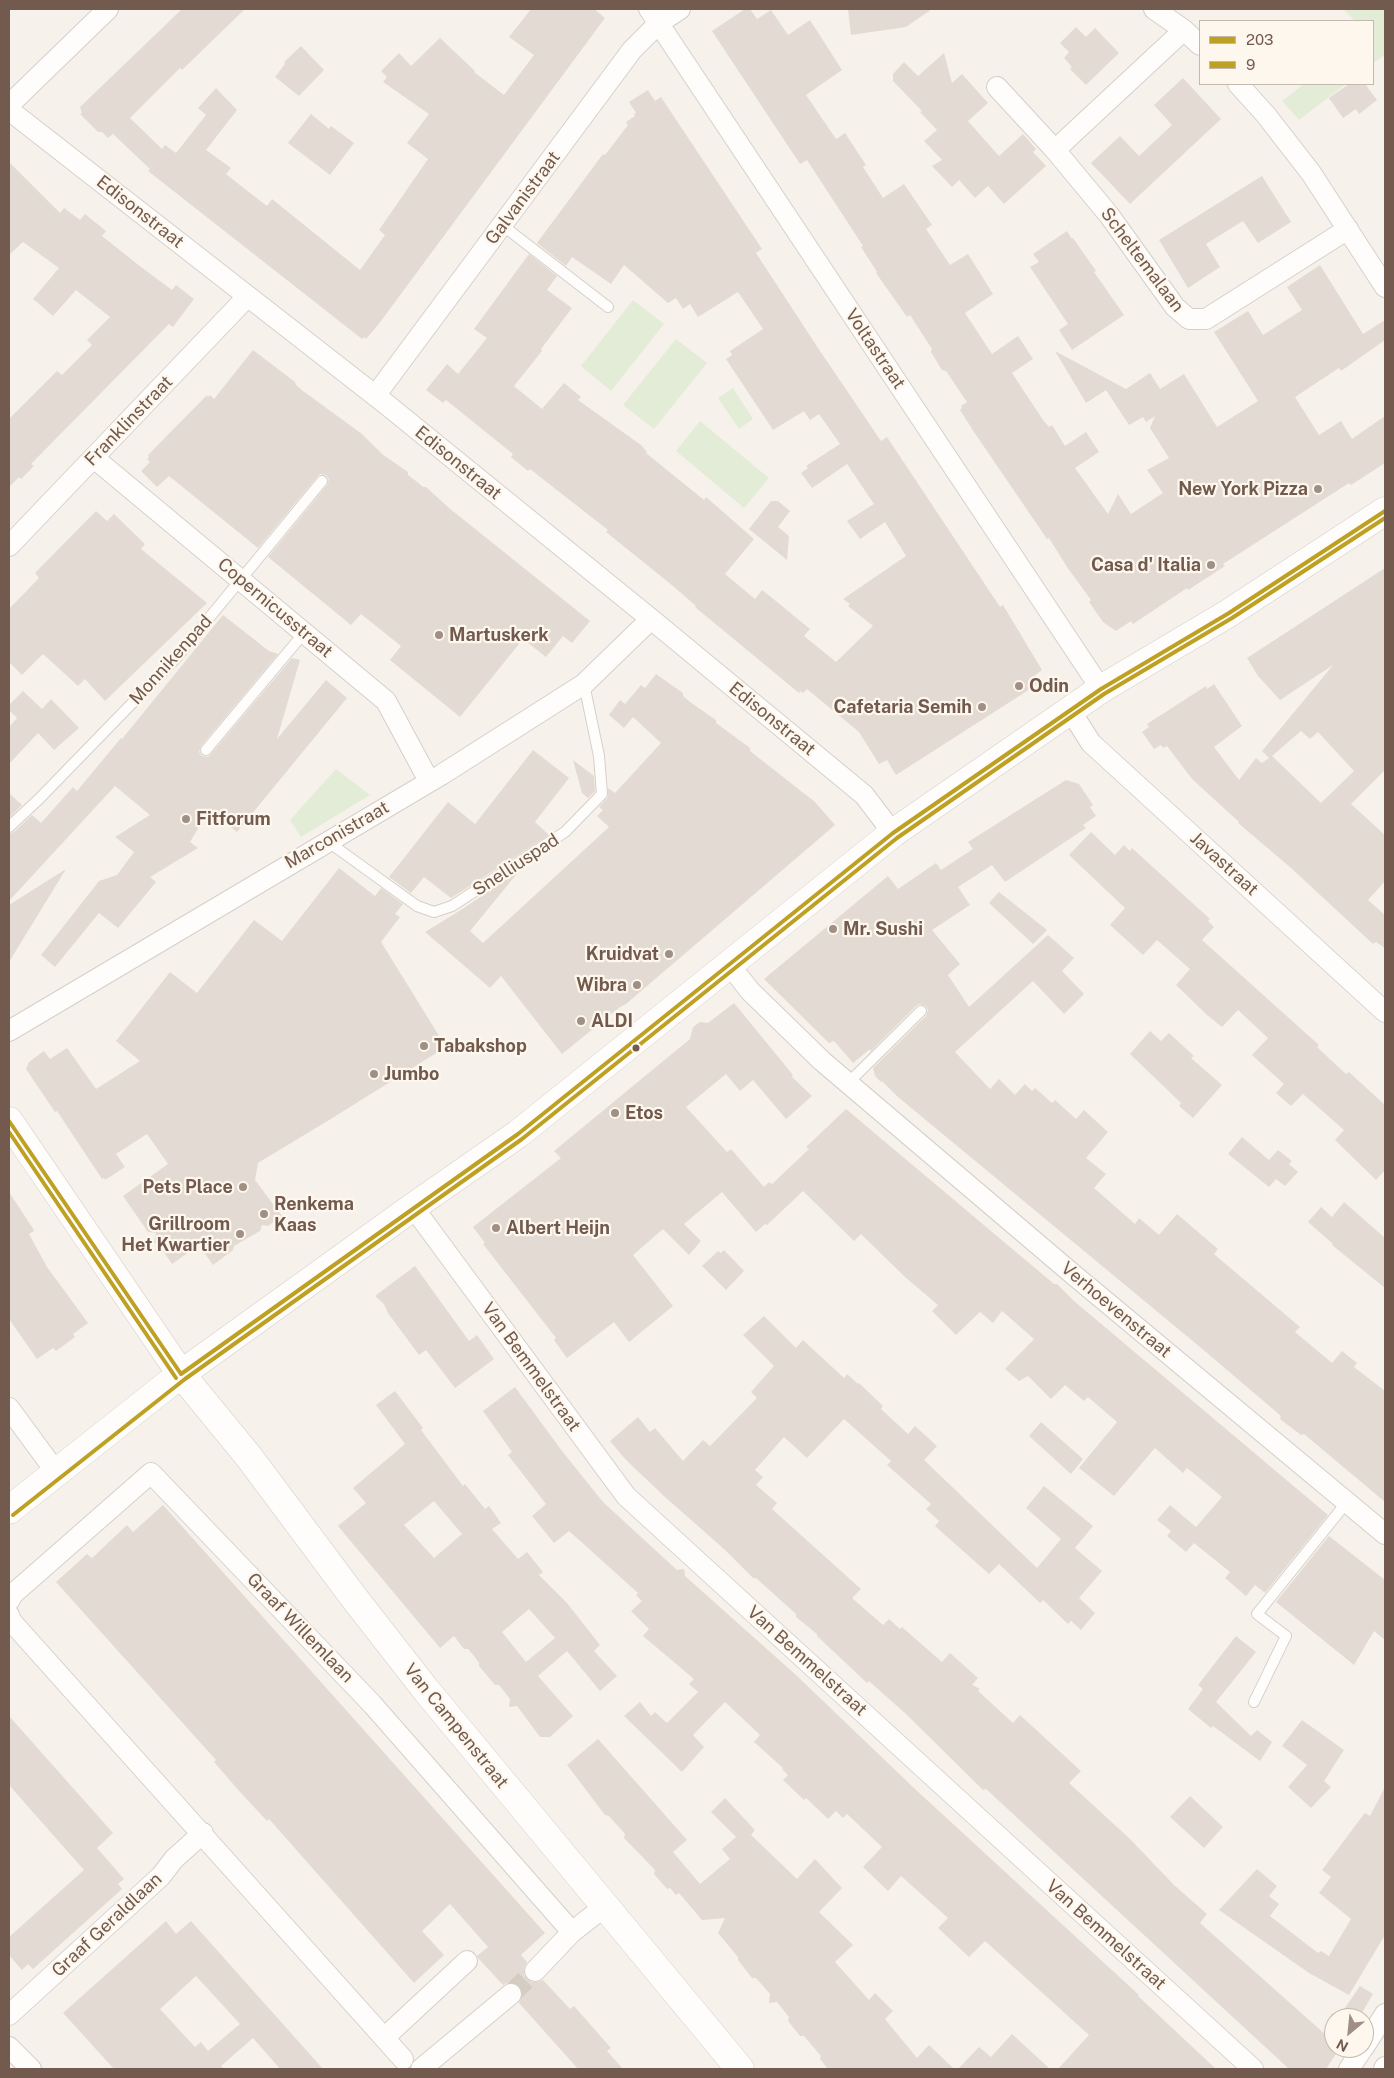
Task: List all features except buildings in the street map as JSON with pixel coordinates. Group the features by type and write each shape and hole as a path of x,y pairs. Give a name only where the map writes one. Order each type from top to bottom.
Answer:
{"street":[{"path":"9,105 108,9"},
{"name":"Galvanistraat","path":"375,396 632,50 654,16 680,9"},
{"path":"1154,9 1184,30 1199,44"},
{"name":"Voltastraat","path":"654,16 1101,690"},
{"path":"1055,150 1184,30"},
{"path":"1239,85 1266,115 1311,173 1385,287"},
{"name":"Scheltemalaan","path":"997,87 1055,150 1109,215 1175,306 1189,319 1206,319 1348,229"},
{"name":"Edisonstraat","path":"9,110 375,396 651,619 864,795 892,833"},
{"name":"Franklinstraat","path":"9,546 248,296"},
{"name":"Copernicusstraat","path":"94,458 386,701 429,781"},
{"path":"9,1510 182,1374 413,1207 518,1134 892,833 1070,710 1229,613 1385,511"},
{"name":"Marconistraat","path":"9,1031 429,781 584,684 651,619"},
{"name":"Javastraat","path":"1070,710 1091,743 1385,1012"},
{"name":"Verhoevenstraat","path":"729,964 750,991 822,1061 1068,1270 1385,1534"},
{"name":"Van Campenstraat","path":"9,1121 182,1374 249,1457 426,1690 740,2069"},
{"name":"Van Bemmelstraat","path":"413,1207 626,1496 1253,2069"},
{"path":"9,1408 56,1472"},
{"name":"Graaf Willemlaan","path":"9,1601 13,1594 152,1472 372,1704 572,1932"},
{"path":"9,1615 11,1621 203,1833 384,2038 403,2066"},
{"name":"Graaf Geraldlaan","path":"9,2015 161,1876 174,1860 203,1833"},
{"path":"535,1971 572,1932 604,1907"},
{"path":"384,2038 467,1961"},
{"path":"421,2069 511,1994"},
{"path":"1374,2031 1385,2014"},
{"path":"9,2047 31,2069"},
{"path":"1349,2069 1356,2058"}],"lane":[{"path":"502,226 608,307"},
{"name":"Monnikenpad","path":"9,827 39,799 176,658 322,481"},
{"path":"206,750 304,633"},
{"name":"Snelliuspad","path":"328,841 417,906 434,912 452,906 565,832 602,794 599,756 584,684"},
{"path":"848,1083 921,1011"},
{"path":"1254,1702 1286,1636 1257,1614 1347,1502"}],"green space":[{"path":"1343,9 1385,9 1385,55 1374,62 1374,20 1354,20"},
{"path":"1303,85 1345,85 1299,120 1282,101"},
{"path":"633,300 664,324 611,391 581,366"},
{"path":"676,339 707,363 654,429 623,405"},
{"path":"733,388 753,419 739,429 718,398"},
{"path":"700,421 769,478 744,508 676,451"},
{"path":"336,769 370,795 301,837 290,820"}],"tunnel":[{"path":"511,1994 535,1971"}],"transit line":[{"name":"203","path":"181,1374 518,1134 893,833 1101,689 1229,613 1385,511"},
{"name":"9","path":"13,1515 185,1379 522,1139 897,838 1104,694 1232,618 1385,518"},
{"name":"203","path":"9,1121 181,1374"},
{"name":"9","path":"9,1132 176,1378"}],"place":[{"name":"New York Pizza","path":"1318,489"},
{"name":"Casa d' Italia","path":"1211,565"},
{"name":"Martuskerk","path":"439,635"},
{"name":"Odin","path":"1019,686"},
{"name":"Cafetaria Semih","path":"982,707"},
{"name":"Fitforum","path":"186,819"},
{"name":"Mr. Sushi","path":"833,929"},
{"name":"Kruidvat","path":"669,954"},
{"name":"Wibra","path":"637,985"},
{"name":"ALDI","path":"581,1021"},
{"name":"Tabakshop","path":"424,1046"},
{"name":"Jumbo","path":"374,1074"},
{"name":"Etos","path":"615,1113"},
{"name":"Pets Place","path":"243,1187"},
{"name":"Renkema Kaas","path":"264,1214"},
{"name":"Albert Heijn","path":"496,1228"},
{"name":"Grillroom Het Kwartier","path":"240,1234"}]}
